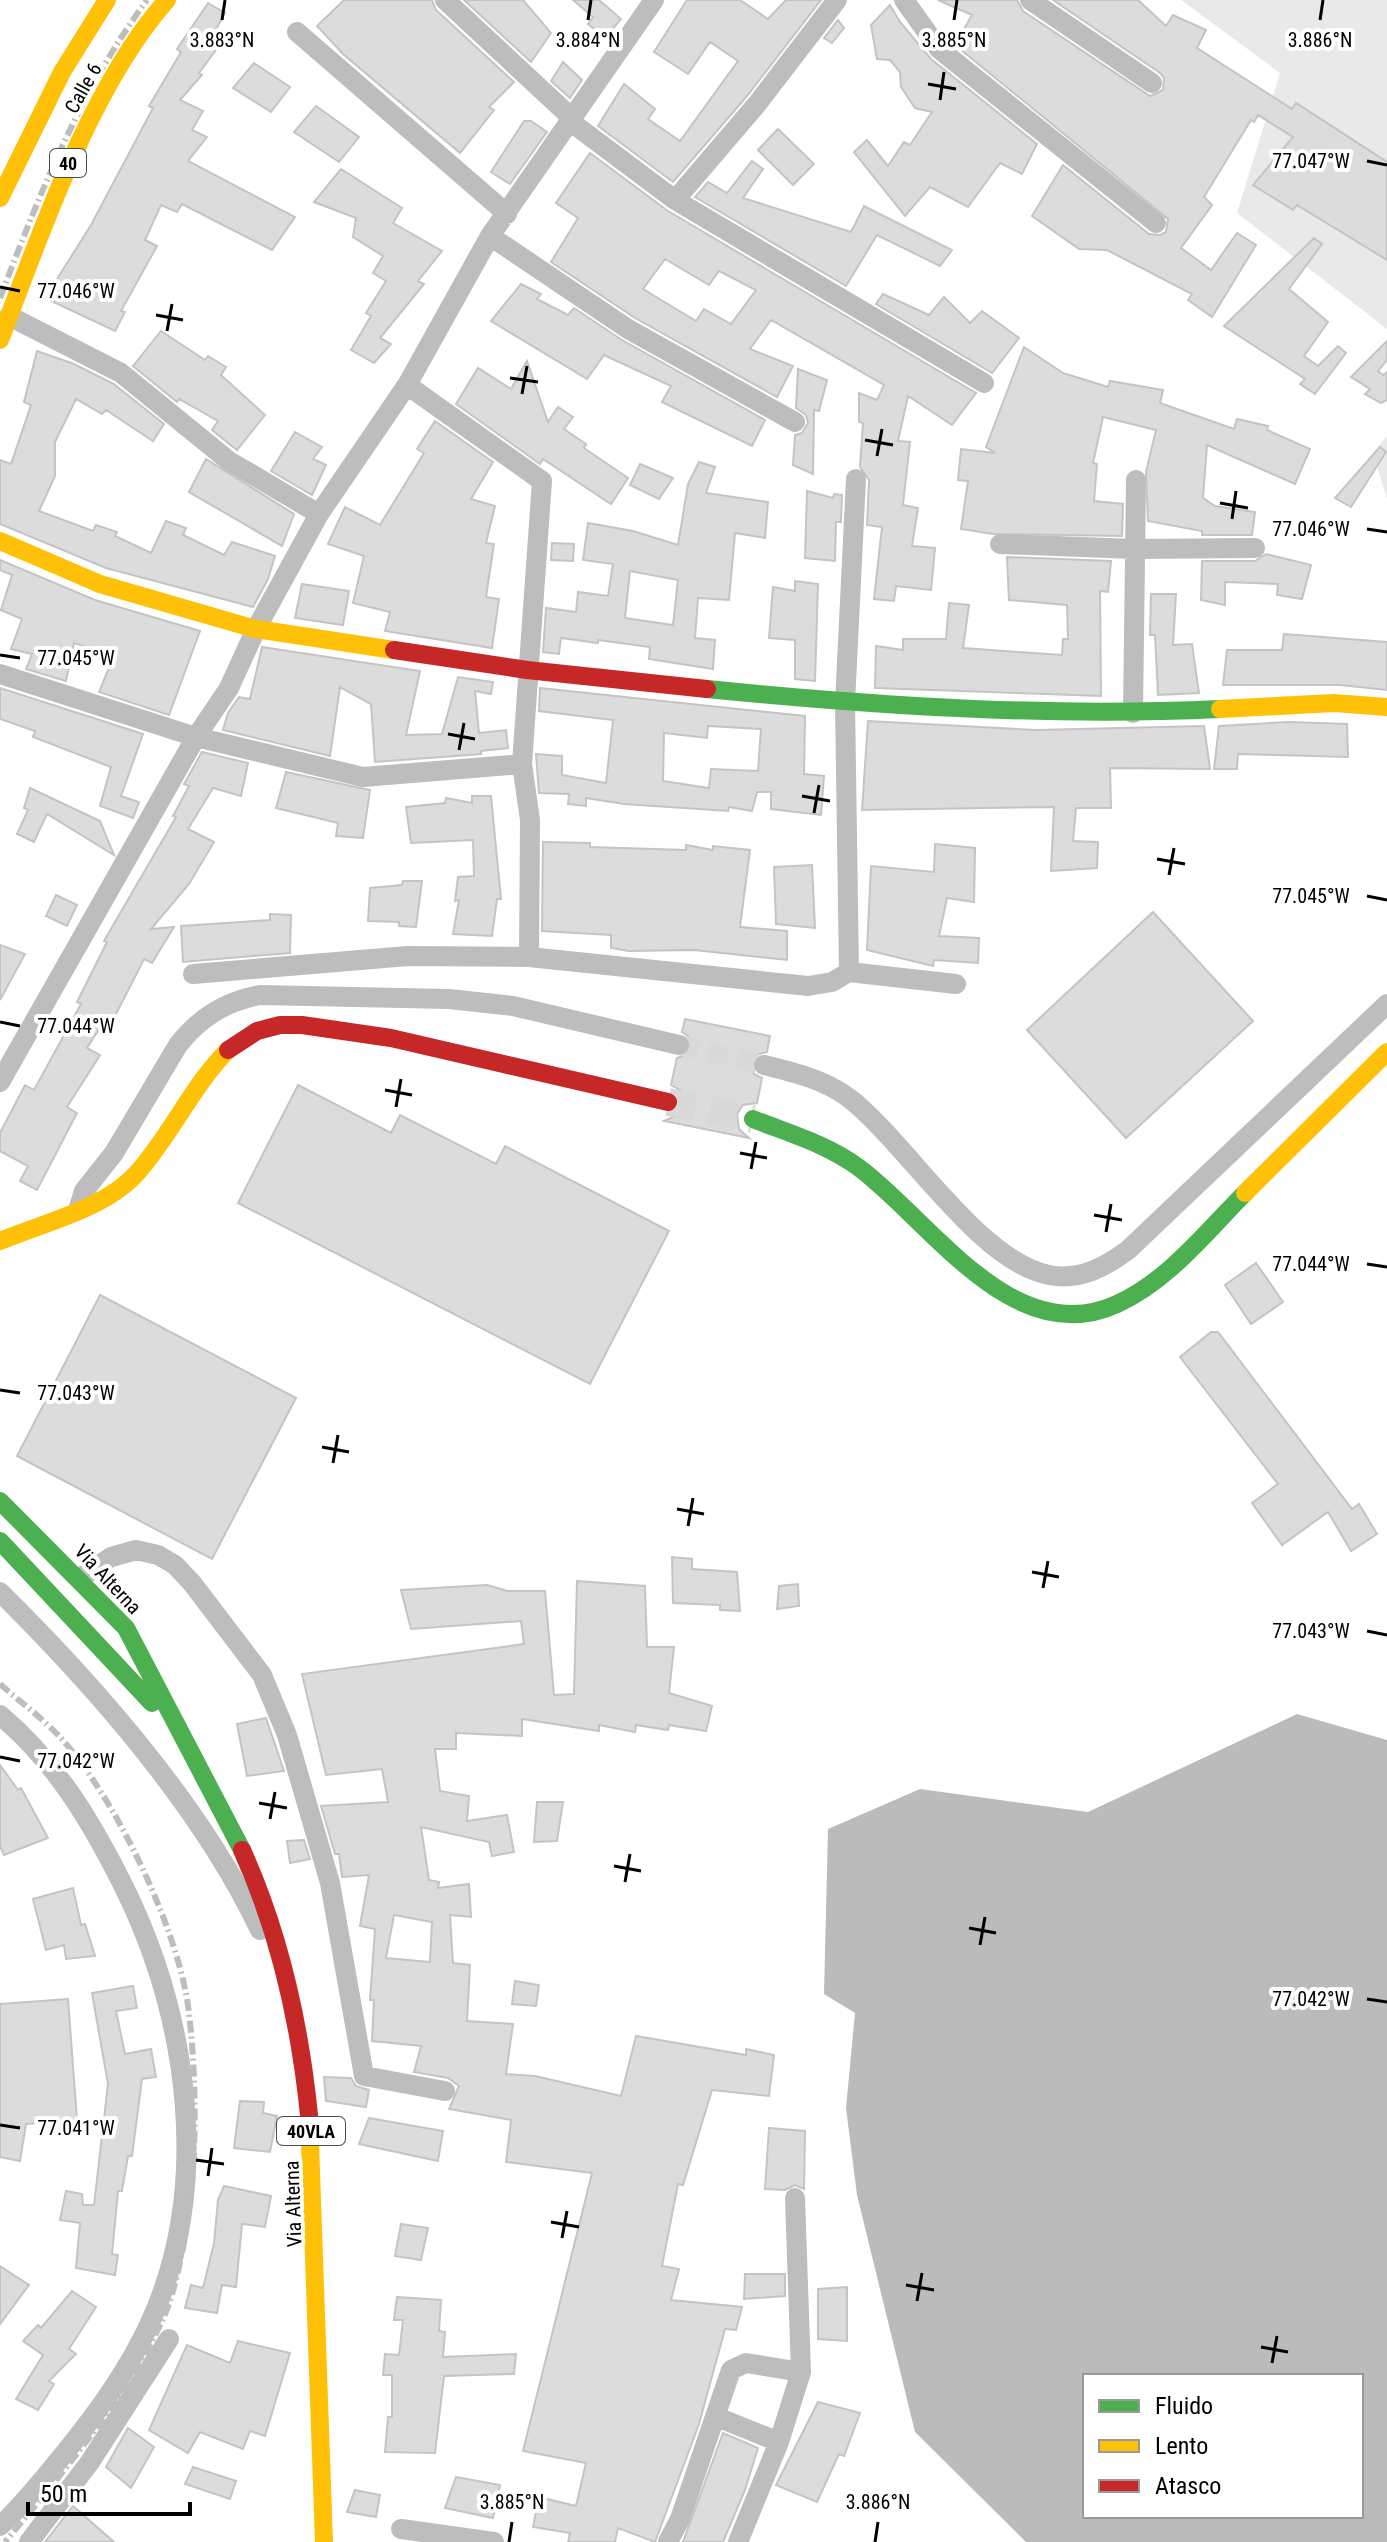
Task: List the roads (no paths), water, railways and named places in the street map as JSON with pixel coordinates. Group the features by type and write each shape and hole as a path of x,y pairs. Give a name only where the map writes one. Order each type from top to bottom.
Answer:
{"main road":[{"name":"Calle 6","path":"0,198 47,96 85,29 107,0"},
{"name":"Calle 6","path":"0,340 69,161 152,16 167,0"},
{"path":"0,541 100,584 256,629 527,670 845,703 1133,713 1334,703 1387,707"},
{"path":"0,1241 101,1200 136,1175 211,1067 233,1045 257,1031 280,1025 302,1025 391,1038 668,1102"},
{"path":"753,1119 856,1165 995,1290 1027,1308 1064,1315 1100,1311 1134,1295 1166,1272 1387,1052"},
{"name":"Via Alterna","path":"0,1501 80,1578 126,1628 221,1804 260,1890 286,1984 305,2072 313,2151 324,2542"},
{"name":"Via Alterna","path":"0,1541 106,1650 188,1743"}],"street":[{"path":"445,0 572,121 675,200 984,383"},
{"path":"0,1082 196,737 229,688 256,629 319,514 407,385 490,236 654,0"},
{"path":"675,200 757,104 837,0"},
{"path":"904,0 939,49 1156,223"},
{"path":"1030,0 1152,83"},
{"path":"297,32 507,214"},
{"path":"490,236 628,329 795,422"},
{"path":"9,316 121,373 229,461 319,514"},
{"path":"407,385 542,481 522,764 530,820 529,957"},
{"path":"849,972 845,703 856,479"},
{"path":"1133,713 1136,480"},
{"path":"1000,544 1134,549 1255,548"},
{"path":"0,674 196,737 363,777 522,764"},
{"path":"193,974 408,956 529,957 808,986 832,982 849,972 956,984"},
{"path":"79,1207 84,1191 114,1153 178,1045 191,1029 233,1000 260,995 462,1000 513,1006 679,1045"},
{"path":"764,1065 823,1080 852,1101 990,1243 1023,1266 1050,1276 1078,1276 1105,1267 1128,1250 1387,1004"},
{"path":"80,1578 111,1557 136,1550 158,1555 175,1565 192,1583 262,1675 287,1735 330,1883 364,2076 445,2091"},
{"path":"0,1592 134,1738 244,1896 286,1984"},
{"path":"0,1715 29,1740 90,1819 149,1938 182,2066 189,2159 176,2242 151,2322 108,2399 18,2510 0,2526"},
{"path":"738,2542 779,2442 801,2372 795,2198"},
{"path":"29,2542 90,2462 169,2339"},
{"path":"668,2542 680,2519 735,2365 746,2363 801,2372"},
{"path":"717,2417 779,2442"},
{"path":"401,2529 494,2542"}],"tunnel":[{"path":"679,1045 764,1065"},
{"path":"668,1102 753,1119"}],"railway":[{"path":"0,298 63,144 101,70 147,0"},
{"path":"0,1684 52,1729 80,1762 102,1793 142,1867 173,1944 183,1980 191,2033 195,2112 187,2226 179,2267 163,2319 112,2406 5,2542"}]}
